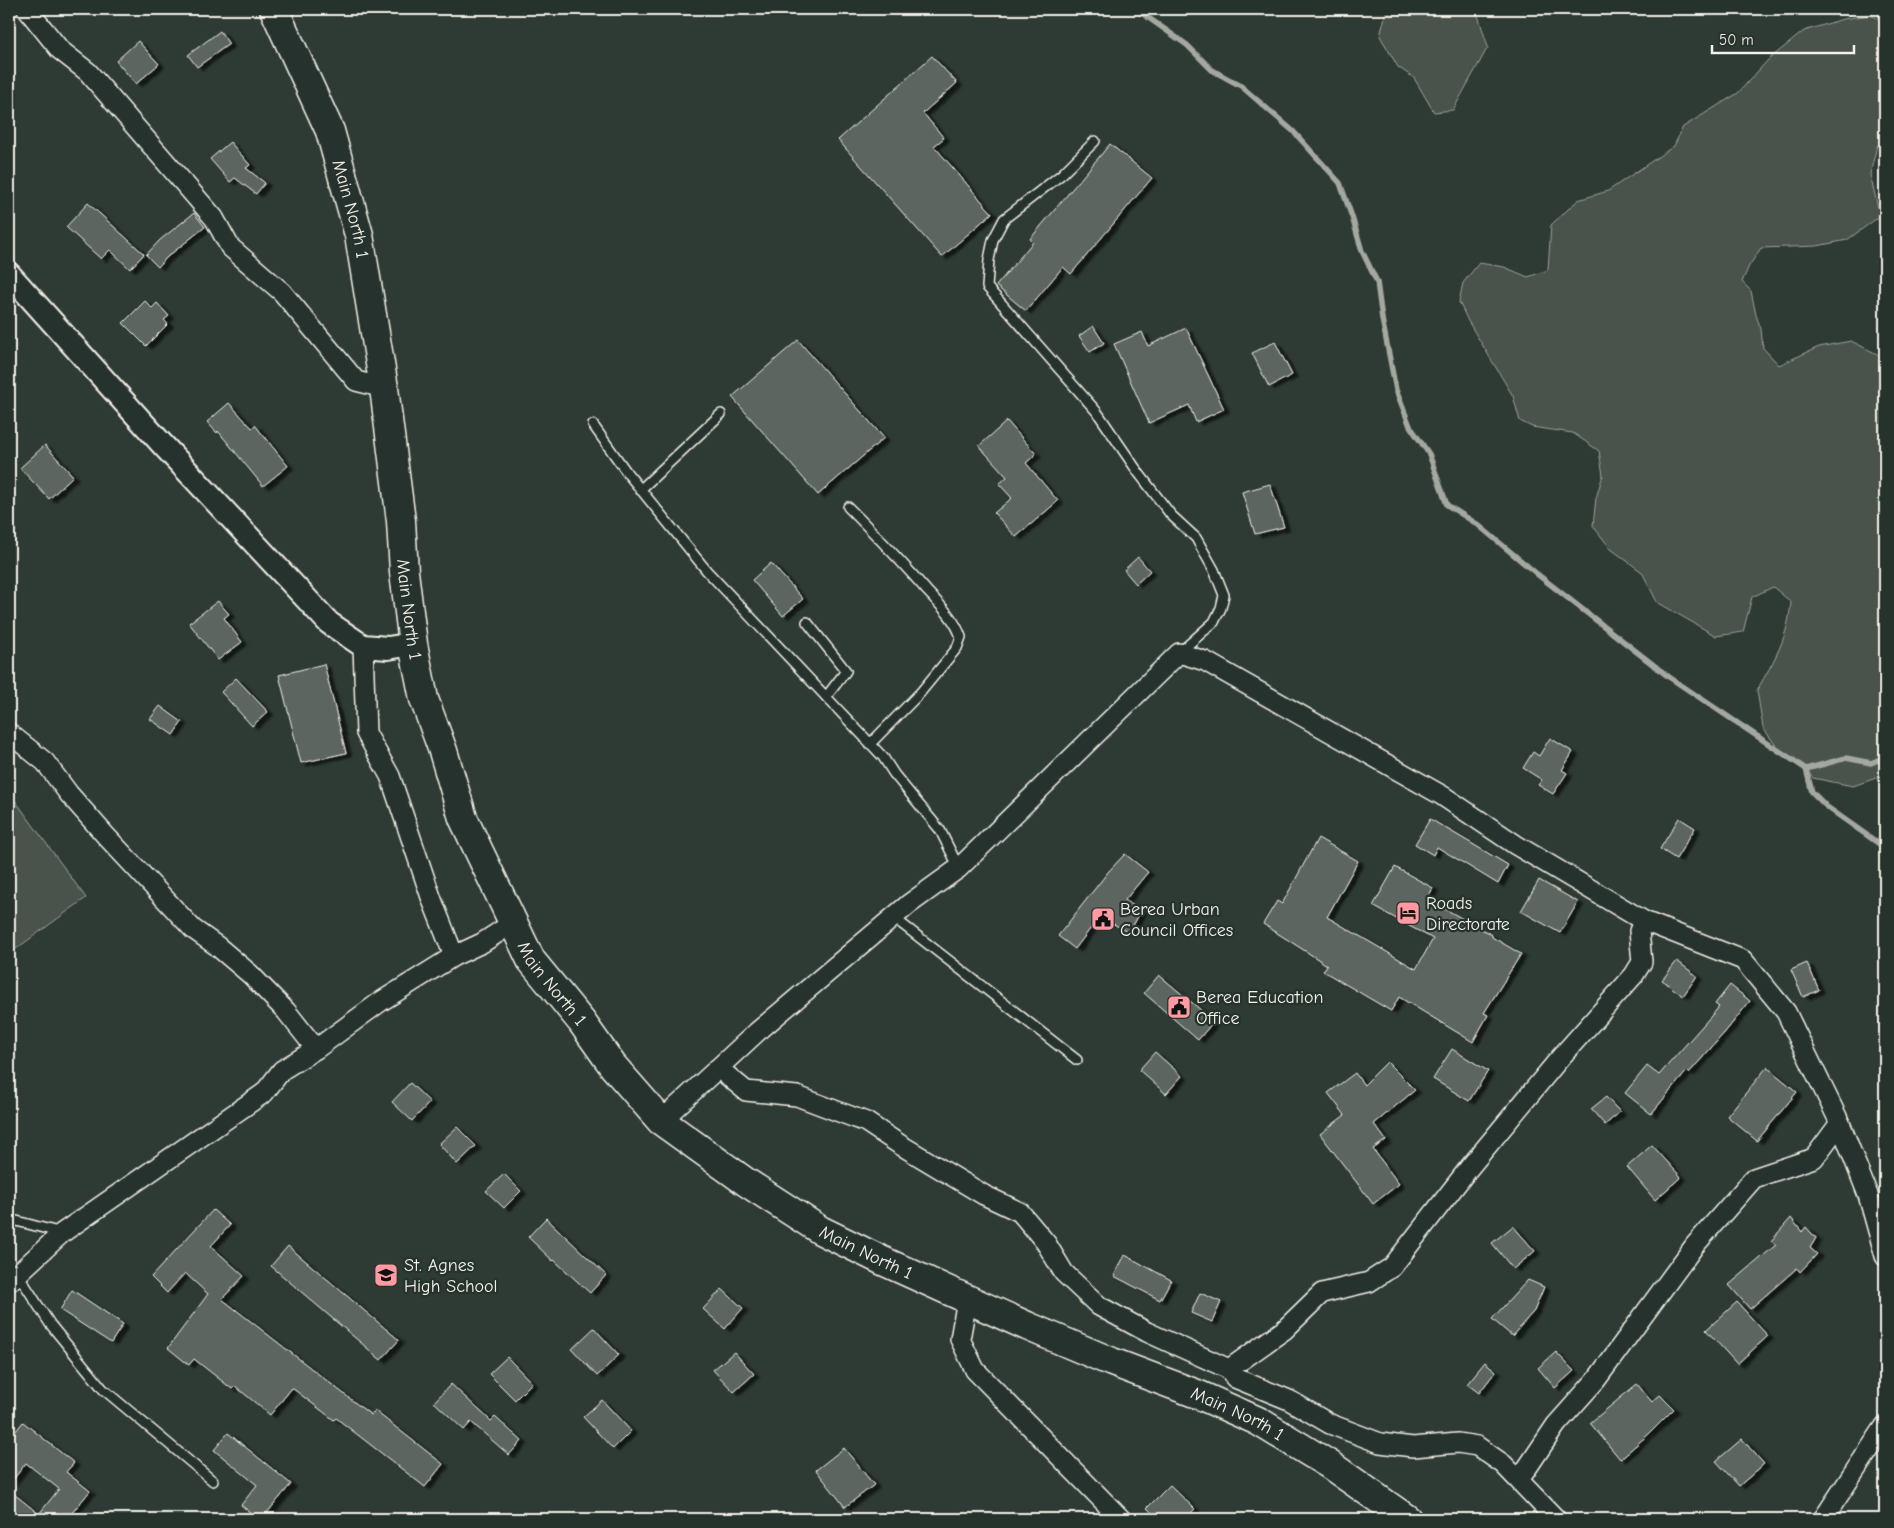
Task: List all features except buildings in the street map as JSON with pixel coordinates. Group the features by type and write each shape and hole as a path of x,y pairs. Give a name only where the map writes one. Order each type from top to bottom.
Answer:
{"main road":[{"name":"Main North 1","path":"274,9 330,131 359,235 384,388 401,521 404,572 413,644 424,700 443,750 464,818 531,960 581,1021 612,1066 661,1121 746,1182 820,1230 967,1300 1112,1362 1197,1394 1258,1421 1330,1465 1407,1519"}],"street":[{"path":"27,9 60,50 88,72 214,218 230,247 282,292 356,381 384,388"},
{"path":"9,274 162,444 329,623 363,646 388,648 413,644"},
{"path":"363,646 366,733 390,776 454,956"},
{"path":"661,1121 757,1032 909,904 960,868 1179,653 1205,661 1443,796 1516,845 1644,921 1743,960 1786,1012 1840,1123 1868,1195 1885,1256"},
{"path":"9,733 45,762 69,794 193,929 217,946 280,1005 316,1049"},
{"path":"1229,1369 1284,1330 1322,1293 1369,1282 1392,1267 1469,1168 1560,1058 1634,975 1642,962 1639,931 1644,921"},
{"path":"13,1278 62,1233 264,1093 282,1070 316,1049 380,1002 454,956 482,943 513,923"},
{"path":"718,1068 746,1091 797,1096 866,1122 984,1195 1020,1212 1046,1243 1064,1274 1099,1306 1147,1332 1229,1369 1235,1378 1289,1400 1330,1424 1380,1443 1413,1447 1458,1443 1477,1446 1503,1464 1556,1519"},
{"path":"1519,1480 1556,1425 1596,1380 1695,1244 1754,1178 1814,1158 1840,1123"},
{"path":"967,1300 960,1339 975,1370 1121,1519"},
{"path":"1823,1519 1885,1426"}],"lane":[{"path":"1095,141 1062,174 1004,219 993,240 987,287 1097,412 1138,472 1171,515 1196,538 1214,570 1224,595 1221,608 1214,622 1179,653"},
{"path":"640,490 720,414"},
{"path":"593,425 640,490 706,571 882,757 940,830 960,868"},
{"path":"848,507 948,614 958,627 961,637 957,648 920,693 870,744"},
{"path":"807,622 846,671 826,697"},
{"path":"893,917 1077,1060"},
{"path":"9,1219 62,1233"},
{"path":"13,1278 103,1389 213,1481"}],"shaded area":[{"path":"1387,9 1476,9 1488,47 1453,110 1434,112 1414,78 1398,67 1380,36"},
{"path":"1871,15 1885,22 1885,141 1877,146 1870,174 1880,216 1847,240 1817,246 1761,248 1749,266 1742,282 1751,291 1761,329 1763,348 1779,365 1819,347 1851,341 1885,358 1885,775 1853,786 1813,778 1796,759 1777,747 1763,728 1757,690 1775,658 1784,637 1791,602 1773,587 1752,597 1743,632 1716,636 1657,602 1642,572 1611,549 1593,526 1596,498 1603,475 1599,451 1573,433 1532,427 1520,421 1513,396 1468,321 1459,302 1463,283 1479,263 1504,267 1528,277 1548,270 1551,225 1578,200 1608,191 1674,146 1683,127 1738,93 1768,60 1804,31 1843,19"},
{"path":"9,792 86,898 9,954"}],"waterway":[{"path":"1136,9 1187,45 1212,70 1241,86 1293,131 1340,183 1362,251 1377,282 1396,390 1410,426 1429,454 1447,505 1477,524 1537,574 1669,677 1806,769 1846,758 1871,763 1885,757"},
{"path":"1806,769 1812,792 1827,807 1885,848"}],"place":[{"name":"Roads Directorate","path":"1408,913"},
{"name":"Berea Urban Council Offices","path":"1103,919"},
{"name":"Berea Education Office","path":"1179,1007"},
{"name":"St. Agnes High School","path":"386,1275"}]}
